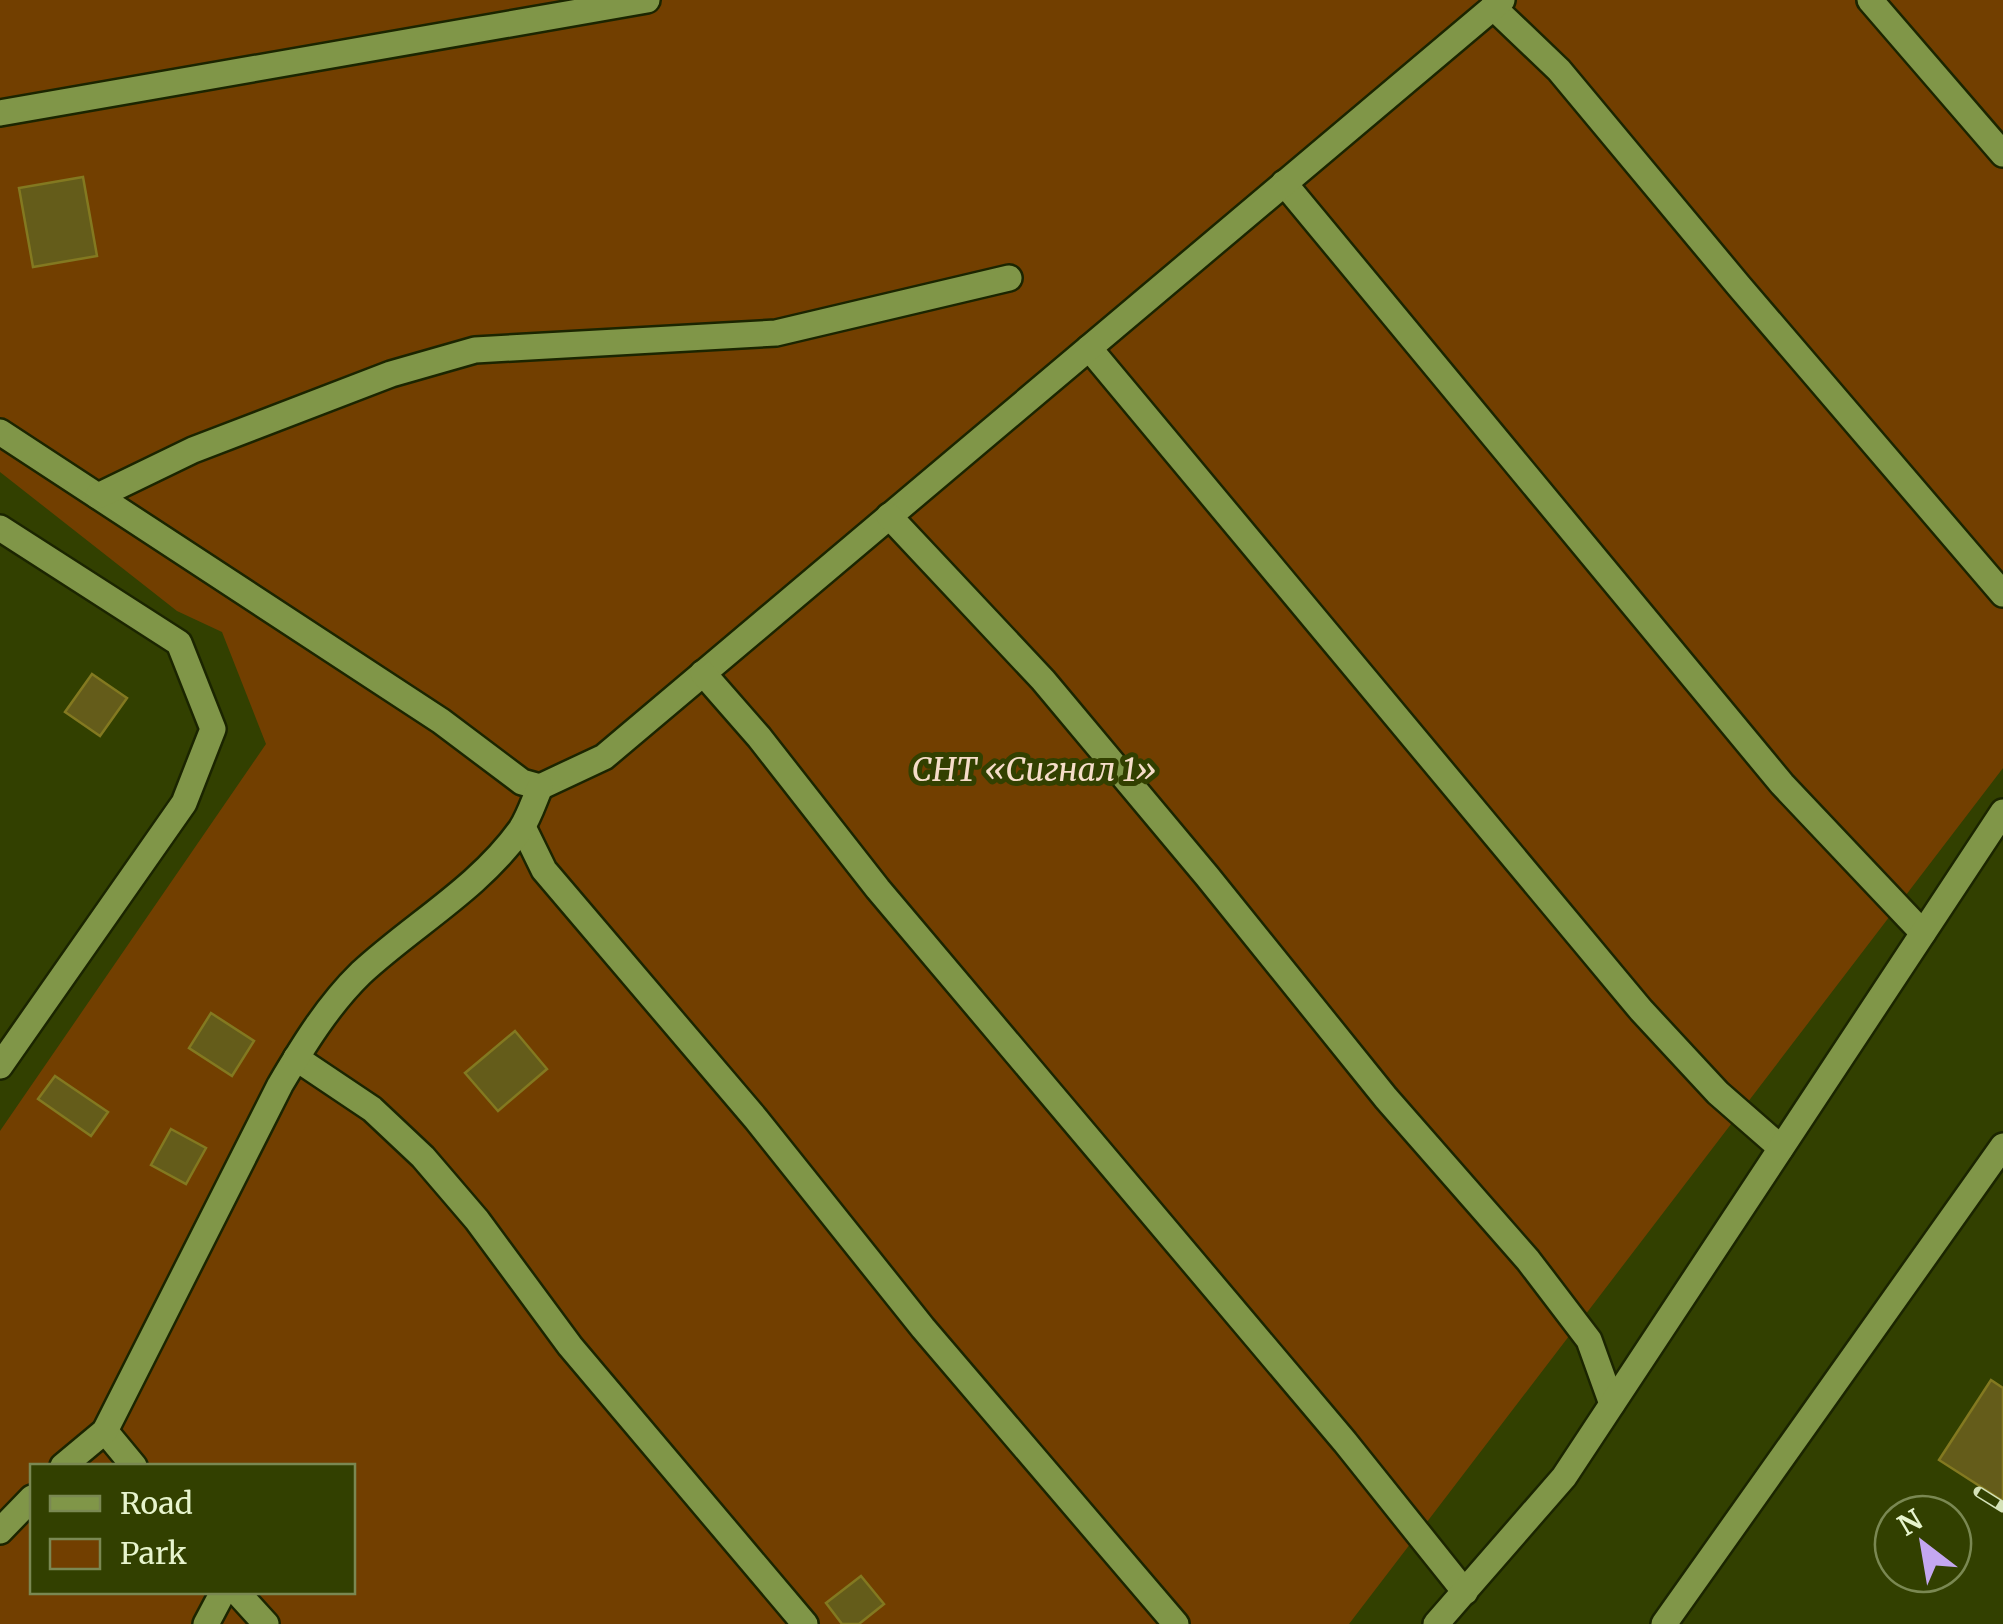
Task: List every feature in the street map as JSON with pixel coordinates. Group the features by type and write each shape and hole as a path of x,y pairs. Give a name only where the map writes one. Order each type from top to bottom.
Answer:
{"street":[{"path":"0,113 647,0"},
{"path":"1870,0 2003,154"},
{"path":"0,432 441,721 522,782 540,787 604,758 1498,4 1560,70 2003,594"},
{"path":"1284,183 1782,784 1923,932"},
{"path":"98,496 211,442 391,374 475,350 776,333 1009,278"},
{"path":"1088,348 1641,1010 1718,1093 1781,1148"},
{"path":"889,516 1043,680 1386,1098 1528,1260 1589,1340 1612,1404"},
{"path":"0,528 179,643 213,729 184,802 0,1066"},
{"path":"703,673 878,888 1345,1442 1464,1592"},
{"path":"65,1464 105,1430 309,1036 361,974 487,869 522,827 540,787"},
{"path":"1436,1624 1564,1477 2003,812"},
{"path":"522,827 544,870 756,1119 923,1328 1176,1624"},
{"path":"296,1058 372,1109 423,1156 477,1220 570,1346 805,1624"},
{"path":"1664,1624 2003,1146"},
{"path":"105,1430 132,1464"},
{"path":"0,1532 30,1500"},
{"path":"206,1624 222,1594"},
{"path":"239,1594 266,1624"}],"green space":[{"name":"СНТ «Сигнал 1»","path":"0,0 2003,0 2003,768 1349,1624 0,1624 0,1131 266,744 222,632 177,611 0,472"}],"building":[{"path":"83,177 97,256 33,267 19,188"},
{"path":"92,674 127,698 100,736 65,712"},
{"path":"211,1013 254,1041 232,1076 189,1048"},
{"path":"515,1031 547,1069 498,1111 465,1073"},
{"path":"55,1076 108,1112 91,1136 38,1099"},
{"path":"171,1129 206,1148 186,1184 151,1165"},
{"path":"1991,1380 2003,1388 2003,1501 1939,1460"},
{"path":"861,1576 884,1604 859,1624 842,1624 826,1603"}],"railway":[{"path":"1979,1492 2003,1507"}]}
